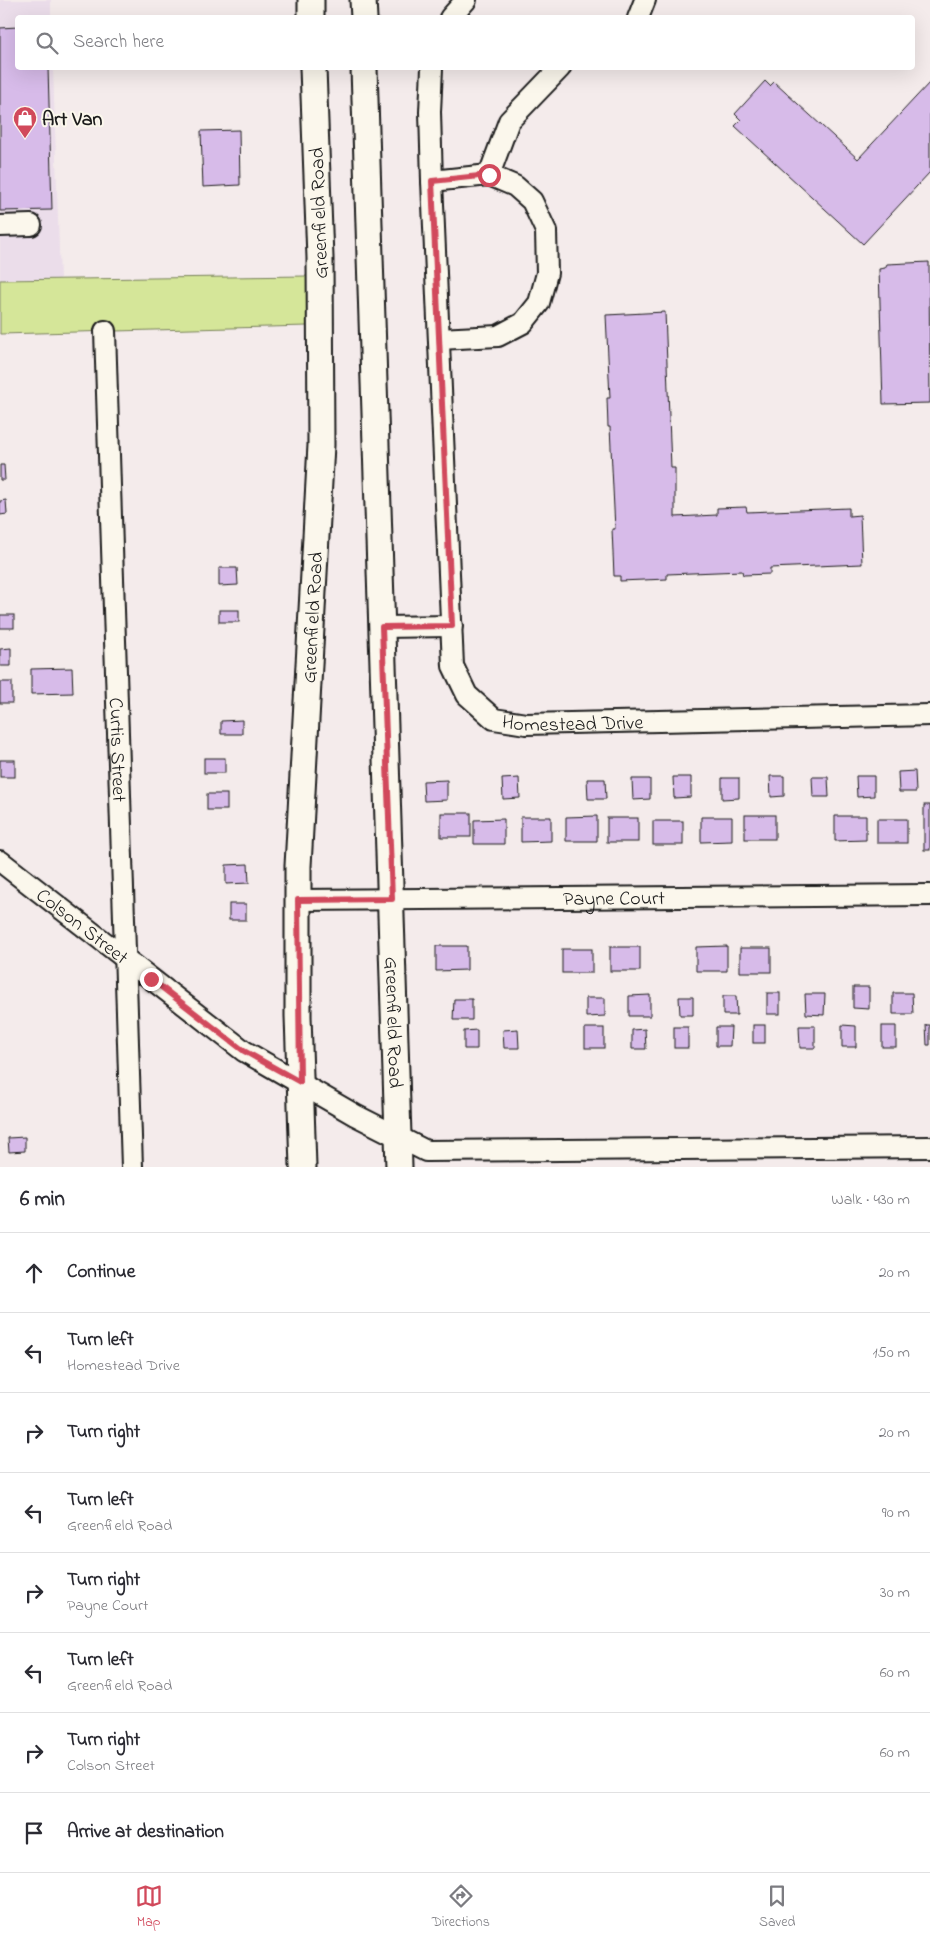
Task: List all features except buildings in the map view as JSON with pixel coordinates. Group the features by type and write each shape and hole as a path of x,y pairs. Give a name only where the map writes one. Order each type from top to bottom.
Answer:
{"main road":[{"path":"311,0 311,15"},
{"path":"363,0 364,15"},
{"name":"Greenfield Road","path":"303,1167 298,900 304,740 321,445 320,258 313,70"},
{"name":"Greenfield Road","path":"364,70 400,1167"}],"street":[{"path":"453,15 466,0"},
{"path":"639,15 645,0"},
{"name":"Homestead Drive","path":"432,70 430,112 432,181 454,666 467,695 494,719 526,724 930,715"},
{"path":"489,175 509,120 558,70"},
{"path":"432,181 489,175 515,186 532,201 546,231 547,273 539,303 523,323 498,336 439,339"},
{"path":"0,226 31,224"},
{"name":"Curtis Street","path":"105,331 132,1167"},
{"path":"382,627 452,626"},
{"name":"Colson Street","path":"0,861 244,1051 398,1138 426,1151 454,1159 534,1159 930,1147"},
{"name":"Payne Court","path":"298,900 930,895"}],"shaded area":[{"path":"0,0 51,0 51,15 15,15 15,70 53,70 60,279 0,280"}],"green space":[{"path":"307,276 307,326 0,334 0,280"}],"place":[{"name":"Art Van","path":"25,139"}],"route":[{"path":"151,979 244,1051 300,1082 298,900 392,899 382,627 452,626 432,181 489,175"}]}
